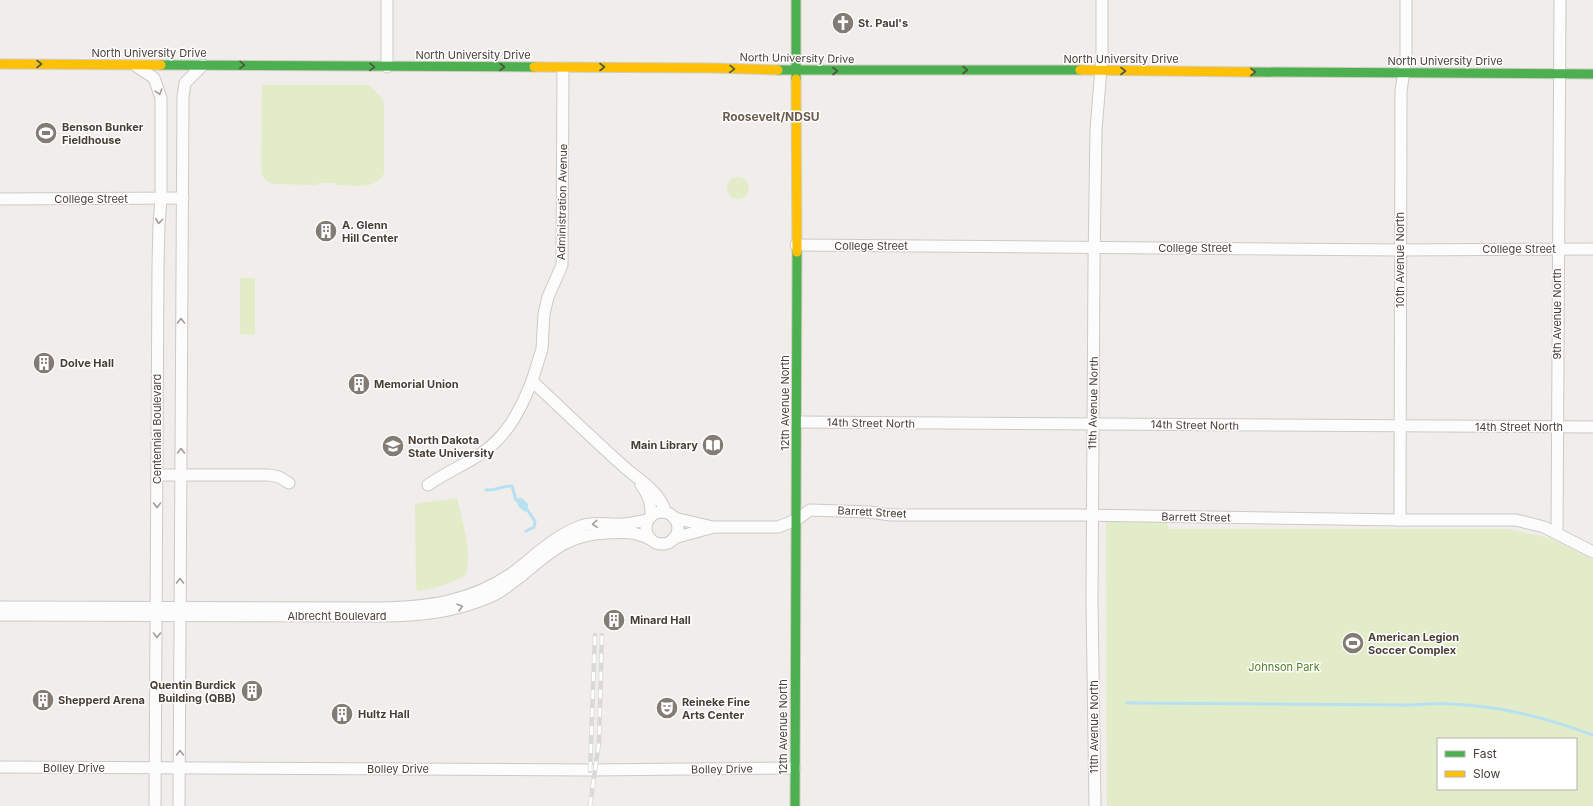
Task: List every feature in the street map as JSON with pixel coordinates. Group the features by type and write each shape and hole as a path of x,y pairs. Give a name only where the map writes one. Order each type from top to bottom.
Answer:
{"main road":[{"name":"12th Avenue North","path":"795,806 797,422 796,0"},
{"name":"North University Drive","path":"0,64 1593,74"}],"street":[{"path":"387,0 387,67"},
{"name":"11th Avenue North","path":"1095,806 1092,515 1094,247 1096,130 1101,71 1102,0"},
{"name":"10th Avenue North","path":"1400,520 1401,91 1406,57 1406,0"},
{"name":"9th Avenue North","path":"1557,533 1560,0"},
{"name":"Centennial Boulevard","path":"134,64 154,78 161,98 155,806"},
{"path":"179,806 183,97 185,83 203,65"},
{"name":"Administration Avenue","path":"428,485 441,476 472,460 495,444 506,432 526,397 532,381 542,349 544,314 548,297 562,265 563,68"},
{"name":"College Street","path":"0,199 183,198"},
{"name":"College Street","path":"796,245 1400,250 1593,249"},
{"path":"532,381 635,476 651,487 662,501 677,528 674,538"},
{"name":"14th Street North","path":"797,422 1593,427"},
{"path":"157,475 268,475 279,477 289,483"},
{"path":"635,476 648,493 651,505 650,518 646,530 650,539 660,543 714,527"},
{"name":"Barrett Street","path":"796,520 810,510 870,512 892,515 1092,515 1400,520 1516,520 1544,527 1593,552"},
{"path":"650,518 656,513 670,515 714,527 778,527 796,520"},
{"name":"Albrecht Boulevard","path":"180,612 380,608 433,605 469,595 491,585 511,574 552,541 583,526 599,523 620,524 650,518"},
{"name":"Albrecht Boulevard","path":"0,607 380,616 430,614 459,608 494,595 557,547 578,536 592,533 632,532 650,539"},
{"name":"Albrecht Boulevard","path":"0,615 156,611"},
{"name":"Bolley Drive","path":"0,767 156,769 590,770 795,768"}],"green space":[{"path":"262,85 369,85 383,99 384,104 384,173 380,179 370,185 363,186 336,185 334,183 319,183 317,185 273,184 266,181 261,173"},
{"path":"738,177 746,180 749,188 746,196 738,199 730,196 727,188 730,180"},
{"path":"240,278 255,278 255,335 240,334"},
{"path":"457,498 467,545 468,565 466,574 457,580 443,585 418,591 416,588 415,504"},
{"name":"Johnson Park","path":"1106,522 1167,522 1168,529 1508,529 1550,538 1593,560 1593,806 1107,806"}],"water":[{"path":"522,498 528,504 528,509 525,512 519,507 516,500"}],"waterway":[{"path":"486,490 512,486 516,500 519,502"},
{"path":"526,508 535,521 534,527 526,531"},
{"path":"1127,703 1470,705 1506,710 1541,718 1593,735"}],"railway":[{"path":"590,771 595,635"},
{"path":"590,806 599,742 602,635"}],"traffic: fast":[{"path":"796,0 796,79"},
{"path":"161,65 534,67"},
{"path":"778,70 1080,70"},
{"path":"1250,72 1593,74"},
{"path":"795,806 797,252"}],"traffic: slow":[{"path":"0,64 161,65"},
{"path":"534,67 714,68 778,70"},
{"path":"1080,70 1250,72"},
{"path":"796,79 797,252"}],"place":[{"name":"St. Paul's","path":"843,23"},
{"name":"Benson Bunker Fieldhouse","path":"46,133"},
{"name":"A. Glenn Hill Center","path":"326,231"},
{"name":"Dolve Hall","path":"44,363"},
{"name":"Memorial Union","path":"359,384"},
{"name":"Main Library","path":"713,445"},
{"name":"North Dakota State University","path":"393,446"},
{"name":"Minard Hall","path":"614,620"},
{"name":"American Legion Soccer Complex","path":"1353,643"},
{"name":"Quentin Burdick Building (QBB)","path":"252,691"},
{"name":"Shepperd Arena","path":"43,700"},
{"name":"Reineke Fine Arts Center","path":"667,708"},
{"name":"Hultz Hall","path":"342,714"}],"district":[{"name":"Roosevelt/NDSU","path":"771,116"}]}
